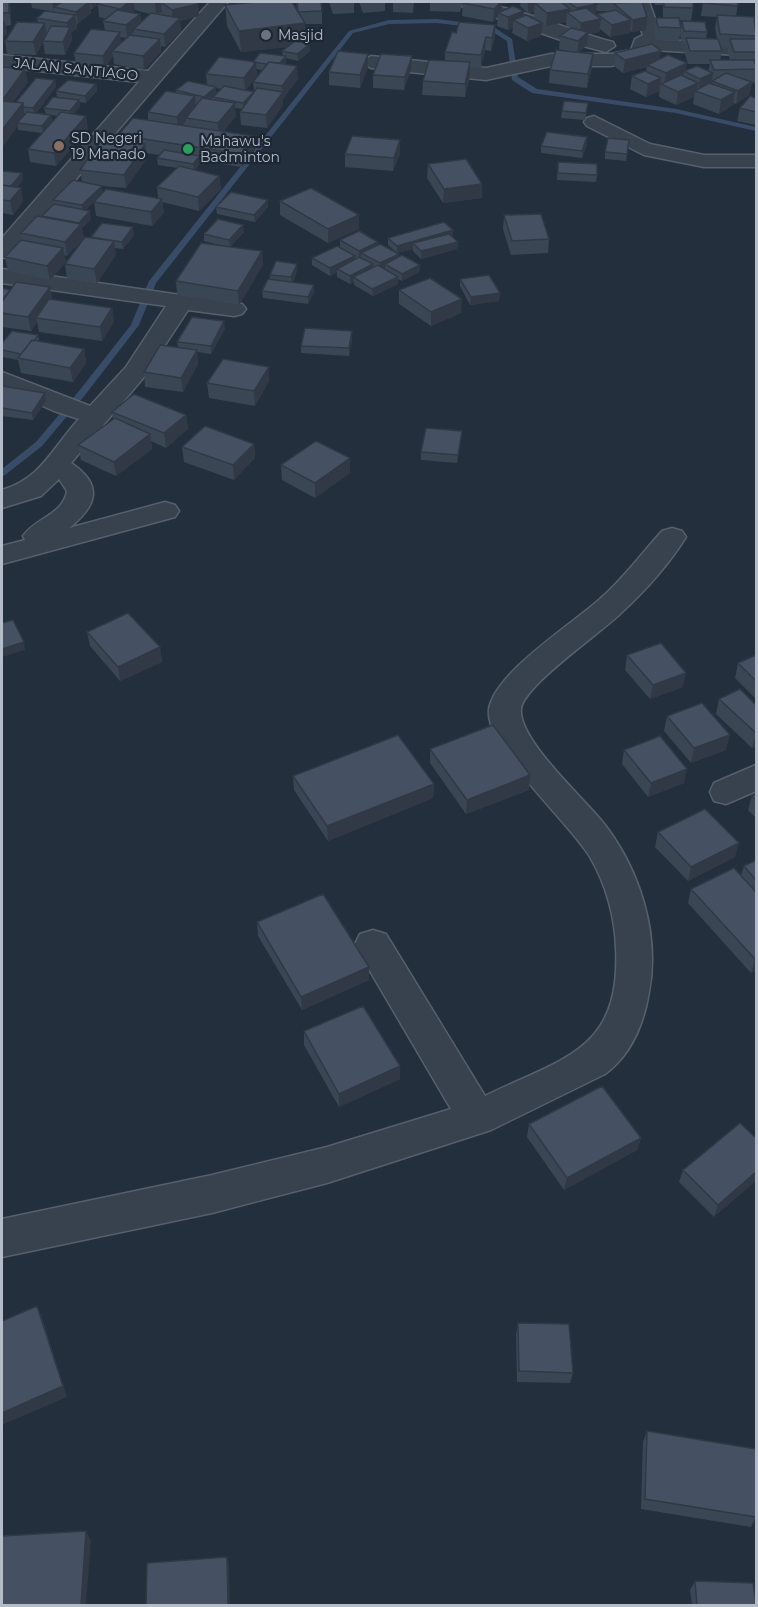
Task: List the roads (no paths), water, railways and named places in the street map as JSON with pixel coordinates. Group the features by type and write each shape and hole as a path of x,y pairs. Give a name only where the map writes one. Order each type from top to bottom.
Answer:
{"street":[{"path":"2,250 219,2"},
{"path":"468,2 510,14 563,35 603,46 624,47 646,40"},
{"path":"371,62 474,74 514,69 554,60 617,59 642,52 645,47 649,24 640,2"},
{"path":"646,40 653,45 756,50"},
{"name":"JALAN SANTIAGO","path":"2,61 151,77"},
{"path":"594,122 644,149 704,161 756,161"},
{"path":"2,276 234,309"},
{"path":"2,500 37,487 56,465 93,415 151,350 169,300"},
{"path":"2,379 63,406 93,415"},
{"path":"2,549 40,534 75,508 81,488 74,478 56,465"},
{"path":"2,555 165,511"},
{"path":"2,1238 212,1194 327,1166 477,1118 600,1057 616,1039 624,1021 636,962 631,926 616,877 600,844 521,749 505,724 504,716 510,696 519,684 611,607 672,537"},
{"path":"726,792 756,777"},
{"path":"373,944 477,1118"}],"waterway":[{"path":"2,473 39,444 82,393 135,325 152,283 351,32 389,22 437,21 490,27 510,40 515,78 535,91 676,111 756,129"}],"place":[{"name":"Masjid","path":"266,35"},
{"name":"SD Negeri 19 Manado","path":"59,146"},
{"name":"Mahawu's Badminton","path":"188,149"}]}
